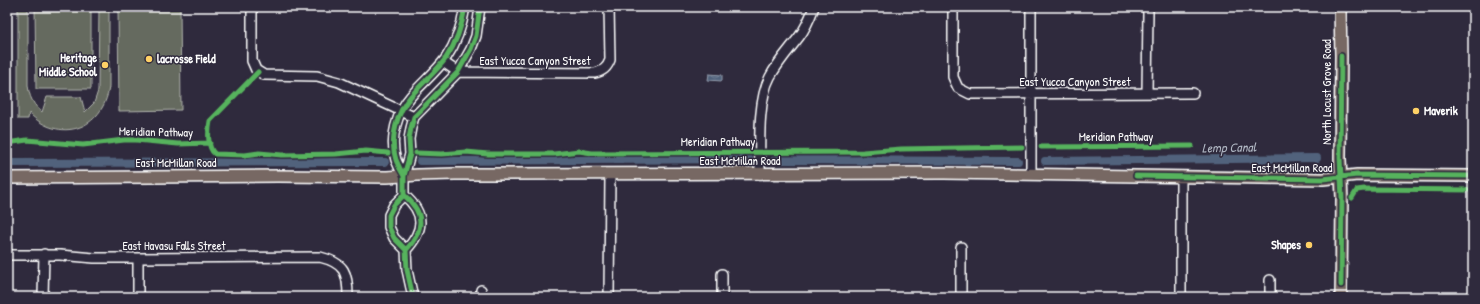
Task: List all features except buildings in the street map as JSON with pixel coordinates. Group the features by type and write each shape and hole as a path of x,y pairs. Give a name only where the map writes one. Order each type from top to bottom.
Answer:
{"main road":[{"name":"North Locust Grove Road","path":"1340,7 1340,158 1342,198 1341,297"},
{"name":"East McMillan Road","path":"7,178 278,176 387,177 440,175 610,174 1031,174 1323,179 1357,175 1473,176"}],"street":[{"path":"252,7 252,61 256,70 264,75 317,76 339,82 414,117"},
{"path":"404,176 396,159 394,144 395,129 402,111 410,97 443,62 458,37 465,7"},
{"path":"406,250 394,238 389,227 389,215 394,205 404,195 404,176 410,154 409,140 414,117 458,72 474,43 479,25 480,7"},
{"name":"East Yucca Canyon Street","path":"458,72 595,74 605,69 610,60 609,7"},
{"path":"760,174 761,111 766,85 774,69 800,36 814,7"},
{"name":"East Yucca Canyon Street","path":"953,7 953,77 958,88 970,94 1193,93"},
{"path":"1031,7 1031,174"},
{"path":"1146,7 1148,12 1147,93"},
{"path":"443,62 458,72"},
{"path":"609,297 610,174"},
{"path":"1181,176 1181,297"},
{"path":"404,195 415,205 420,218 418,233 406,250 407,270 413,297"},
{"path":"961,247 961,297"},
{"path":"44,254 44,297"},
{"name":"East Havasu Falls Street","path":"7,255 44,254 94,258 320,257 331,260 340,265 346,273 348,297"},
{"path":"138,258 138,297"},
{"path":"722,274 722,297"},
{"path":"1270,280 1270,297"}],"green space":[{"path":"18,7 28,7 28,85 30,97 42,112 47,97 81,97 85,112 94,103 98,91 99,7 109,7 109,87 105,102 98,114 89,122 78,128 66,130 53,128 41,123 29,113 28,119 18,119"},
{"path":"35,7 91,7 91,89 36,89"},
{"name":"lacrosse Field","path":"118,7 180,7 181,110 119,111"}],"water":[{"path":"709,74 722,75 722,81 708,80"}],"waterway":[{"name":"Lemp Canal","path":"1045,161 1317,158"},
{"name":"Lemp Canal","path":"420,161 749,159"},
{"name":"Lemp Canal","path":"775,160 1018,161"},
{"name":"Lemp Canal","path":"7,163 385,162"}],"cycle path":[{"path":"404,176 396,160 393,143 398,118 406,102 438,68 450,52 458,34 465,7"},
{"path":"413,297 407,270 406,250 394,238 389,227 389,215 394,205 404,195 404,176 410,154 409,139 414,117 458,72 471,49 476,36 480,7"},
{"path":"1341,56 1341,285"},
{"path":"258,72 210,121 209,144 215,154 336,154 366,151 388,153"},
{"name":"Meridian Pathway","path":"7,143 27,140 83,145 124,140 178,144 210,143"},
{"name":"Meridian Pathway","path":"1041,147 1192,146"},
{"name":"Meridian Pathway","path":"416,153 442,154 466,152 488,154 554,154 579,151 592,153 863,152 901,149 1022,147"},
{"path":"1136,176 1323,179 1357,175 1473,176"},
{"path":"1352,198 1357,190 1364,189 1473,190"},
{"path":"404,195 416,209 420,222 416,236 406,250"}],"place":[{"name":"lacrosse Field","path":"149,59"},
{"name":"Heritage Middle School","path":"105,65"},
{"name":"Maverik","path":"1416,111"},
{"name":"Shapes","path":"1309,245"}]}
